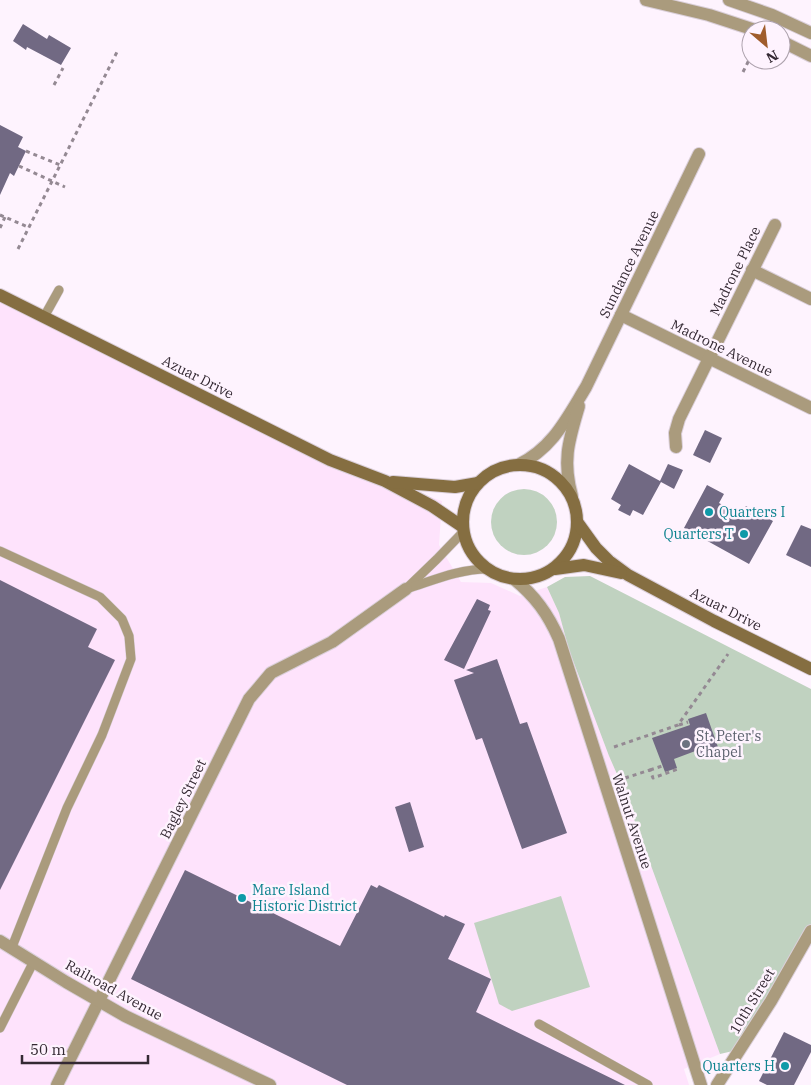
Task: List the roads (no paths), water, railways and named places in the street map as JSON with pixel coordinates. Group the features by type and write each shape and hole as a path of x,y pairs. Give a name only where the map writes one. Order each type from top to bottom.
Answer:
{"main road":[{"name":"Azuar Drive","path":"0,295 330,460 385,481 432,506 463,529"},
{"path":"518,465 534,466 558,478 572,496 578,523 576,537 571,549 563,560 553,569 540,576 528,579 498,576 487,569 470,550 463,529 464,511 478,483 496,470 518,465"},
{"name":"Azuar Drive","path":"385,481 455,487 478,483"},
{"name":"Azuar Drive","path":"578,523 596,548 628,575 714,621 811,669"},
{"name":"Azuar Drive","path":"553,569 584,565 628,575"}],"street":[{"path":"646,0 709,15 741,26"},
{"path":"729,0 772,15 811,33"},
{"path":"791,46 811,56"},
{"name":"Sundance Avenue","path":"518,465 533,458 544,449 586,387 699,154"},
{"name":"Madrone Place","path":"676,447 675,433 679,419 775,225"},
{"path":"752,270 811,299"},
{"name":"Madrone Avenue","path":"621,315 811,408"},
{"name":"Sundance Avenue","path":"572,496 566,472 566,459 569,442 586,387"},
{"name":"Walnut Avenue","path":"514,579 536,598 552,622 701,1085"},
{"name":"Bagley Street","path":"56,1085 100,1001 249,699 271,673 332,642 406,589"},
{"name":"10th Street","path":"717,1085 771,1002 811,930"},
{"name":"Railroad Avenue","path":"0,941 125,1016 270,1085"}],"lane":[{"path":"44,317 59,290"},
{"name":"Bagley Street","path":"406,589 437,559 463,529"},
{"path":"0,551 100,597 122,619 129,636 130,659 102,734 67,808 12,947"},
{"name":"Bagley Street","path":"406,589 459,572 472,569 487,569"},
{"path":"0,1028 34,961"},
{"path":"539,1024 648,1085"}],"place":[{"name":"Quarters I","path":"709,512"},
{"name":"Quarters T","path":"744,534"},
{"name":"St. Peter's Chapel","path":"686,744"},
{"name":"Mare Island Historic District","path":"242,898"},
{"name":"Quarters H","path":"785,1066"}]}
